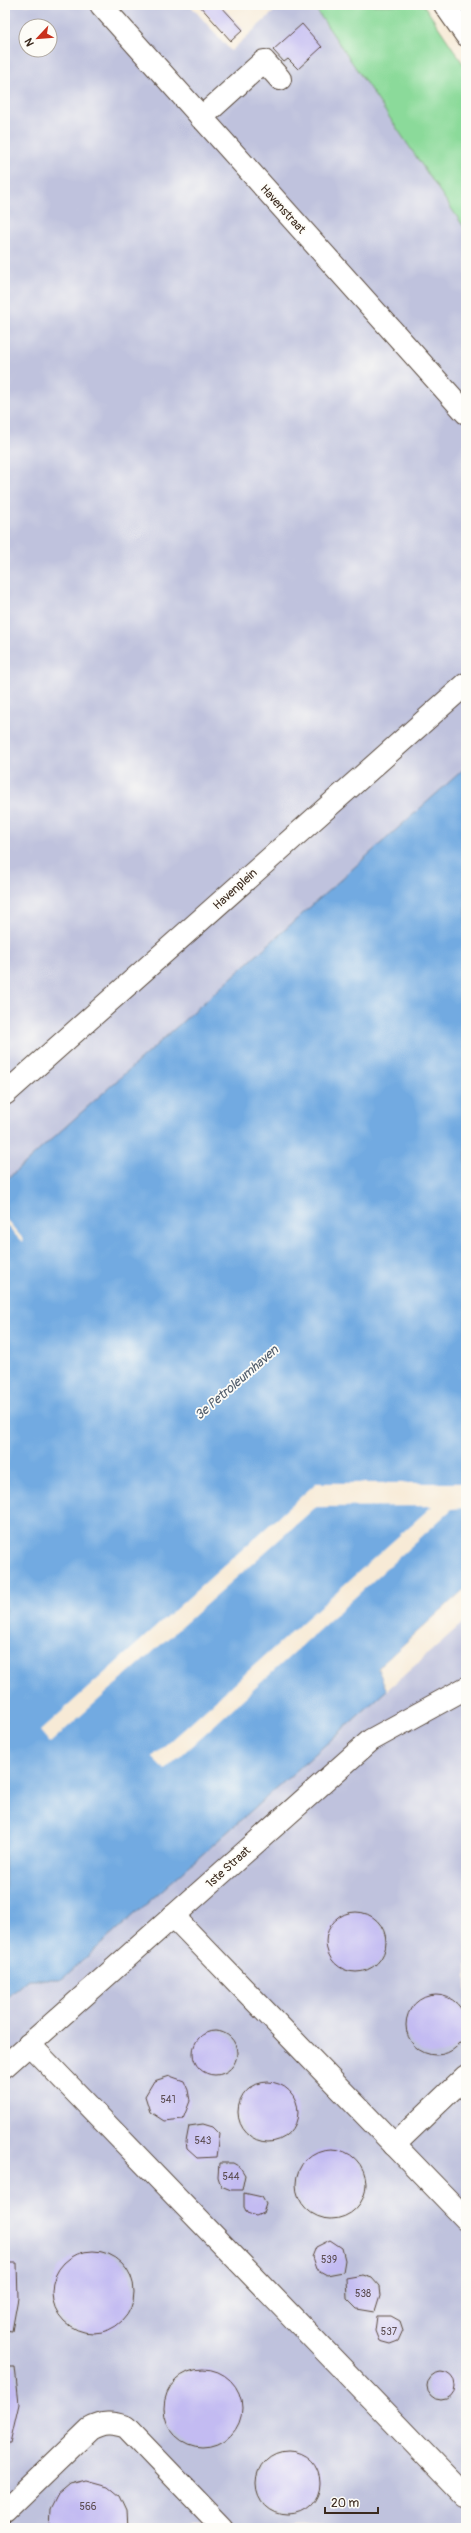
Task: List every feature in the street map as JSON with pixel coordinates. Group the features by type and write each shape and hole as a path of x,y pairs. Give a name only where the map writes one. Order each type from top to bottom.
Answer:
{"street":[{"name":"Havenstraat","path":"101,5 466,413"},
{"path":"445,5 466,35"},
{"path":"201,118 264,61 280,79"},
{"name":"Havenplein","path":"5,1094 466,684"},
{"name":"1ste Straat","path":"5,2066 371,1740 466,1688"},
{"path":"174,1916 466,2219"},
{"path":"29,2044 466,2497"},
{"path":"394,2145 466,2076"},
{"path":"5,2511 90,2429 100,2424 114,2423 126,2427 223,2528"}],"shaded area":[{"path":"5,5 190,5 231,51 281,5 313,5 466,230 466,767 5,1181"},
{"path":"466,1620 466,2528 5,2528 5,1999 28,1979 62,1979"}],"green space":[{"path":"313,5 424,5 466,68 466,230"}],"water":[{"name":"3e Petroleumhaven","path":"466,767 466,1588 378,1668 387,1690 62,1979 28,1979 5,1999 5,1181"}],"pier":[{"path":"5,1218 24,1240 22,1242 5,1224"},
{"path":"316,1483 466,1483 466,1508 452,1509 165,1770 152,1757 432,1506 316,1507 50,1743 40,1731"},
{"path":"466,1588 466,1591 380,1669 389,1689 387,1690 378,1668"}],"building":[{"path":"199,5 220,5 243,30 231,41"},
{"path":"302,24 322,47 298,69 288,59 284,62 273,50"},
{"path":"350,1912 362,1912 373,1917 381,1925 386,1936 384,1954 373,1967 362,1972 350,1972 339,1967 331,1959 326,1948 326,1936 331,1925 339,1917"},
{"path":"436,1995 453,2000 461,2008 466,2025 461,2042 453,2050 436,2055 419,2050 411,2042 406,2025 411,2008 419,2000"},
{"path":"215,2031 227,2035 233,2041 237,2053 233,2065 227,2071 215,2075 203,2071 197,2065 193,2053 197,2041 203,2035"},
{"path":"170,2076 184,2081 188,2090 190,2101 183,2119 164,2121 150,2112 145,2096 154,2081"},
{"path":"268,2082 285,2087 293,2095 298,2112 293,2129 285,2137 268,2142 251,2137 243,2129 238,2112 243,2095 251,2087"},
{"path":"203,2124 213,2127 220,2134 217,2157 197,2158 187,2149 186,2142 189,2126"},
{"path":"331,2149 344,2152 356,2159 363,2171 366,2184 363,2197 356,2209 344,2216 331,2219 318,2216 306,2209 299,2197 296,2184 299,2171 306,2159 318,2152"},
{"path":"219,2163 233,2163 240,2167 245,2175 242,2190 231,2190 221,2186 218,2177"},
{"path":"244,2193 262,2197 266,2204 263,2213 256,2216 247,2213 244,2207"},
{"path":"330,2240 342,2248 345,2260 343,2272 327,2275 316,2269 312,2257 316,2247"},
{"path":"93,2251 109,2255 122,2263 130,2276 134,2292 130,2308 122,2321 109,2329 93,2333 77,2329 64,2321 56,2308 52,2292 56,2276 64,2263 77,2255"},
{"path":"5,2263 17,2263 18,2298 12,2331 5,2330"},
{"path":"363,2275 372,2278 379,2286 380,2296 375,2312 357,2309 347,2299 346,2278"},
{"path":"377,2316 391,2316 400,2321 403,2330 398,2341 390,2344 379,2341 375,2331"},
{"path":"5,2367 15,2367 19,2404 10,2443 5,2443"},
{"path":"203,2369 218,2372 231,2380 239,2393 242,2408 239,2423 231,2436 218,2444 203,2447 188,2444 175,2436 167,2423 164,2408 167,2393 175,2380 188,2372"},
{"path":"441,2372 451,2376 455,2386 451,2396 441,2400 431,2396 427,2386 431,2376"},
{"path":"282,2451 294,2451 311,2460 318,2471 320,2483 318,2495 311,2506 294,2515 282,2515 270,2510 261,2501 256,2489 256,2477 261,2465 270,2456"},
{"path":"86,2480 108,2486 120,2496 127,2511 128,2528 49,2528 50,2509 57,2495 70,2484"}]}
